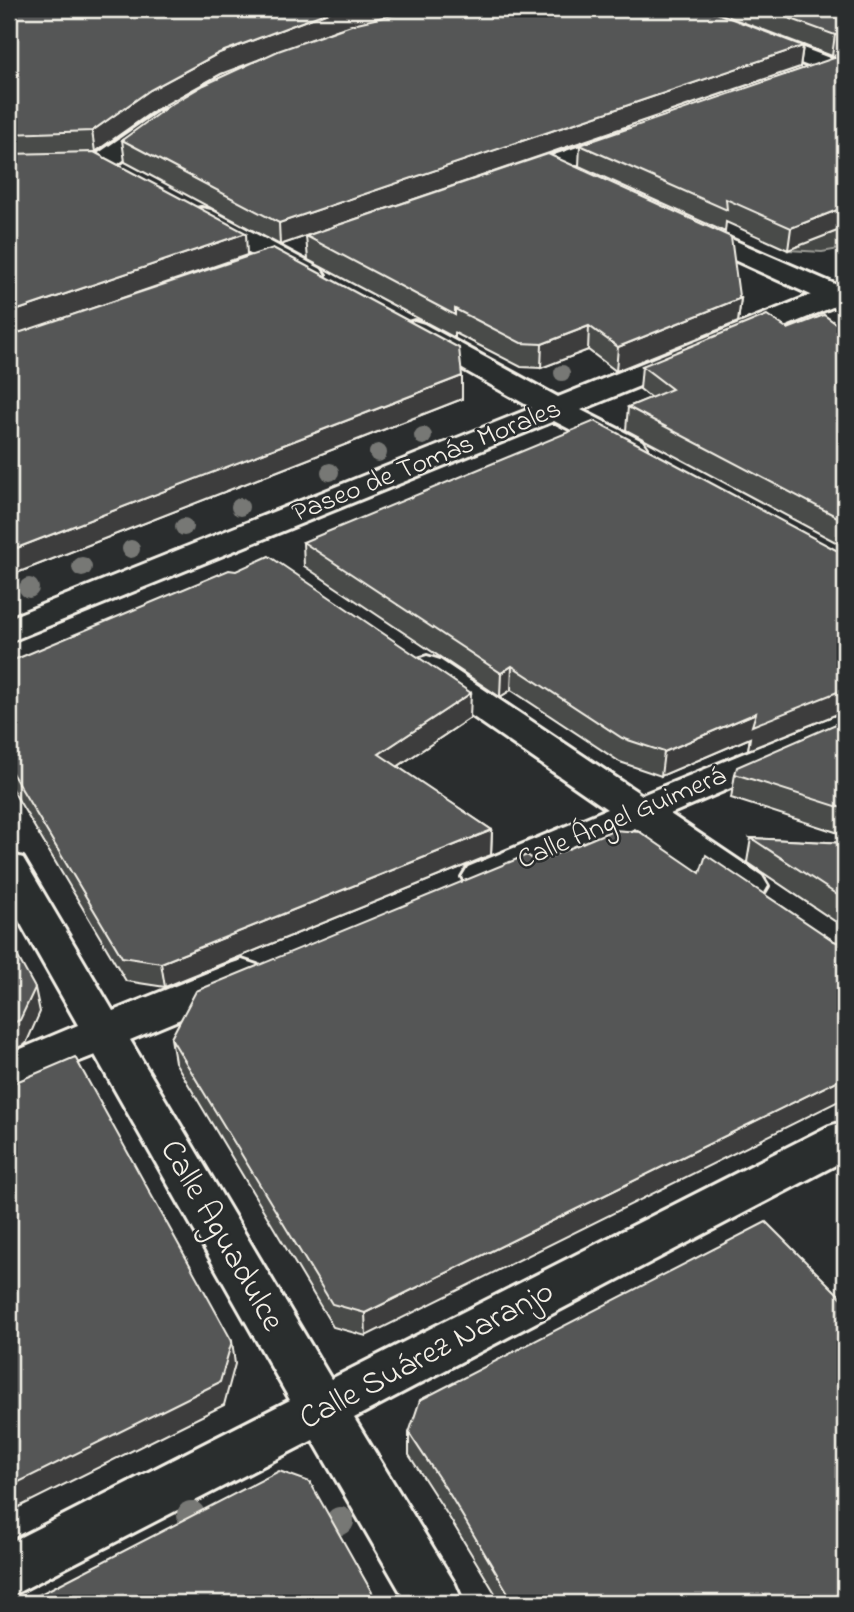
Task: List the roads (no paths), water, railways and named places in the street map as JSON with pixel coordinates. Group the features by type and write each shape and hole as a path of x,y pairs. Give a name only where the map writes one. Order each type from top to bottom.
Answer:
{"street":[{"path":"680,9 841,68"},
{"path":"793,81 841,68"},
{"path":"101,168 164,118 186,106"},
{"path":"490,186 652,130"},
{"path":"549,165 578,178"},
{"path":"172,201 340,290"},
{"path":"664,217 842,296"},
{"path":"240,271 317,245"},
{"name":"Paseo de Tomás Morales","path":"9,631 842,296"},
{"path":"388,317 522,388 556,410 657,462"},
{"path":"237,539 276,565"},
{"path":"401,650 779,907"},
{"name":"Calle Ángel Guimerá","path":"444,893 845,725"},
{"name":"Calle Aguadulce","path":"9,868 272,1326 436,1603"},
{"path":"9,1072 279,961"},
{"name":"Calle Suárez Naranjo","path":"9,1571 845,1139"}]}
